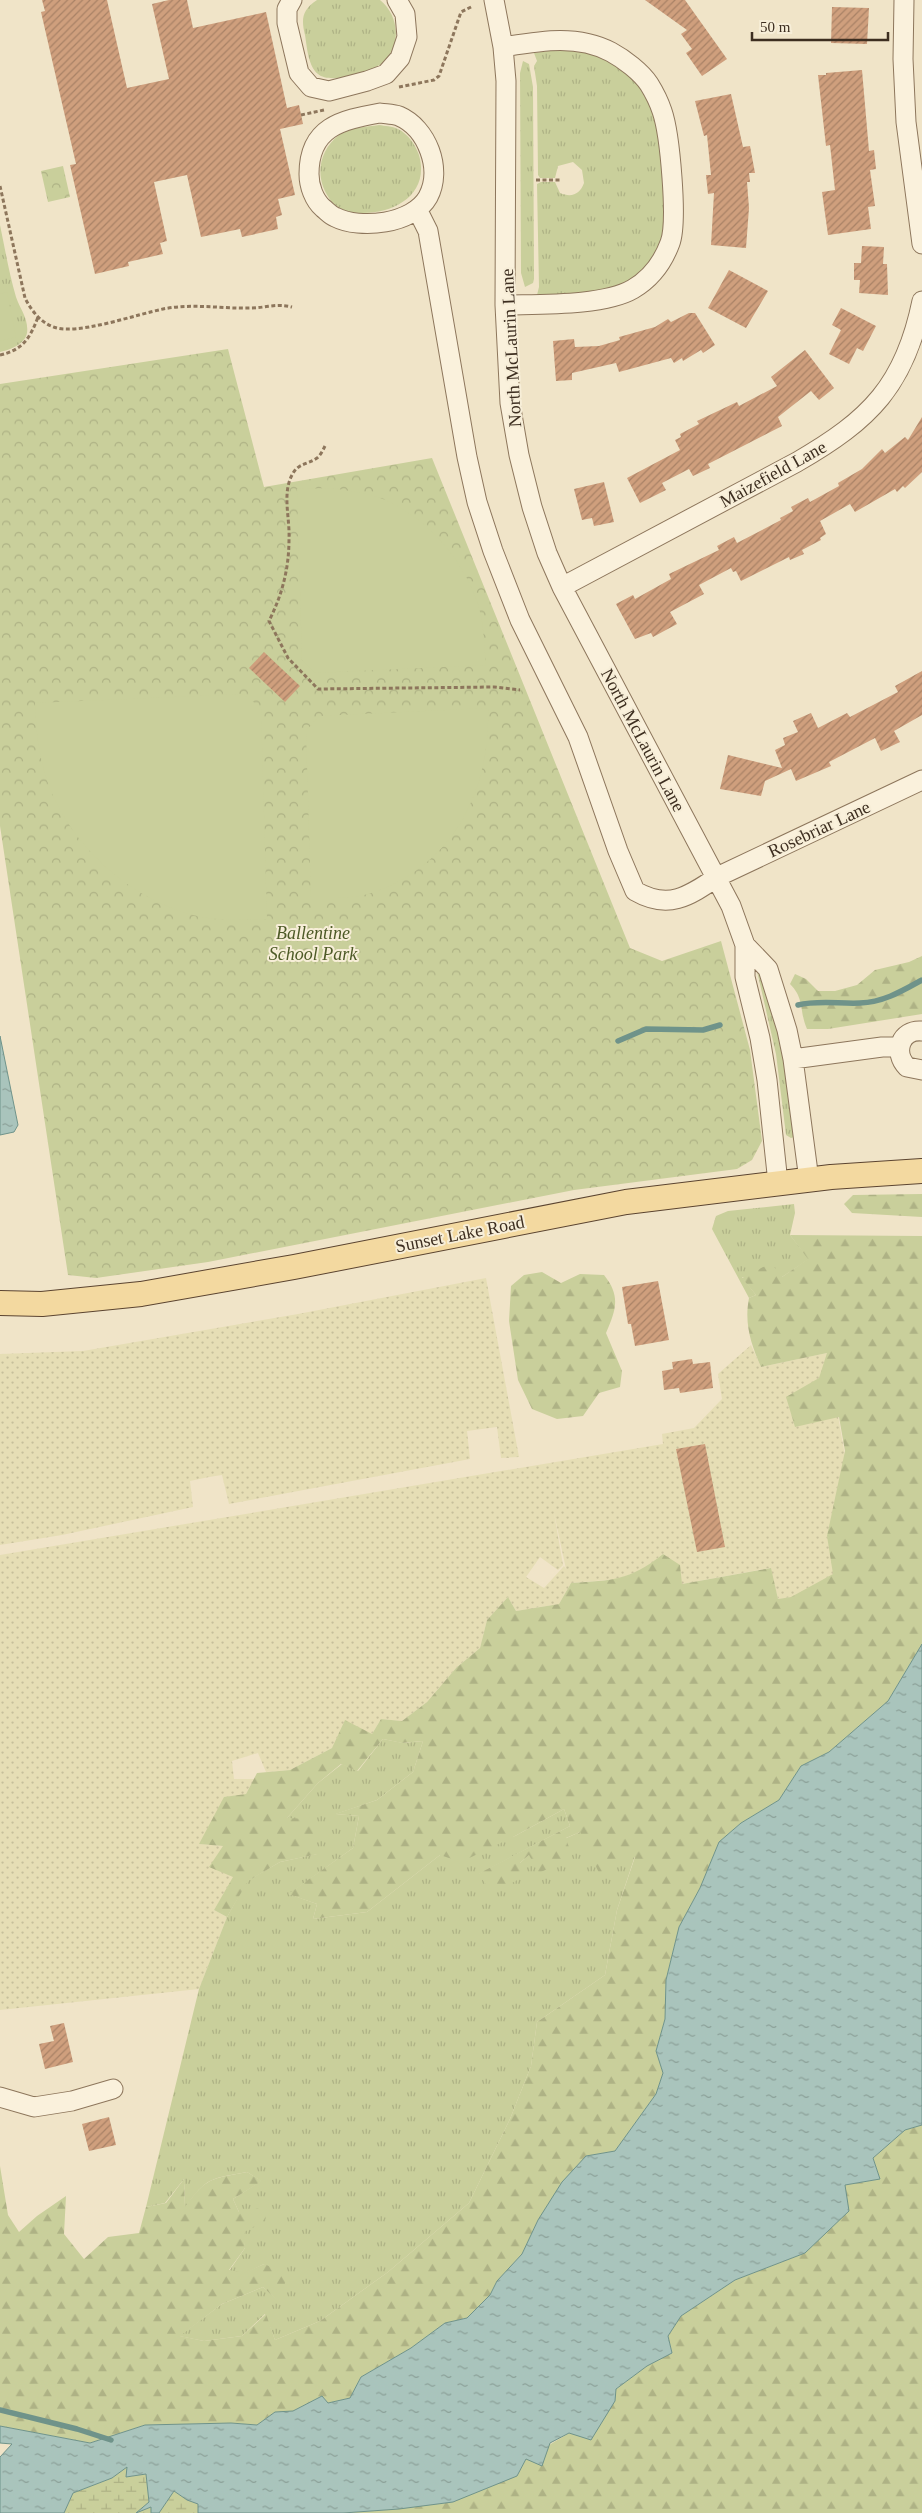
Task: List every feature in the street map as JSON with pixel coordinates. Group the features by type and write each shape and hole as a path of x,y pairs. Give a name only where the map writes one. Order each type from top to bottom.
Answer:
{"main road":[{"name":"Sunset Lake Road","path":"0,1303 42,1304 141,1294 294,1267 626,1202 778,1183 922,1171"}],"street":[{"path":"292,0 288,9 287,24 299,73 311,87 329,91 386,74 400,58 407,37 405,14 397,0"},
{"name":"North McLaurin Lane","path":"494,0 503,46 506,81 505,305 510,403 519,455 544,544 562,587 731,906 745,946 745,977 760,1038 767,1080 778,1183"},
{"path":"904,0 903,59 906,122 922,244"},
{"path":"503,46 560,40 586,43 611,52 648,82 660,106 666,127 675,217 671,242 663,259 650,278 632,290 597,300 505,305"},
{"path":"380,113 399,116 414,127 425,140 432,156 433,176 428,196 416,210 403,217 356,224 334,217 318,203 309,182 309,160 316,142 331,128 346,119 380,113"},
{"name":"Rosebriar Lane","path":"416,210 428,231 467,457 477,502 493,551 520,620 578,737 627,875 635,891 660,902 693,894 717,877 922,780"},
{"name":"Maizefield Lane","path":"562,587 797,462 835,440 862,420 886,393 905,361 916,330 922,301"},
{"name":"North McLaurin Lane","path":"745,946 768,969 787,1030 793,1060 809,1180"},
{"path":"922,1031 910,1032 904,1037 900,1047 902,1062 913,1070 922,1070"},
{"path":"793,1060 882,1046 900,1047"},
{"path":"0,2097 34,2107 72,2102 113,2090"}],"path":[{"path":"536,180 562,180"},
{"path":"0,186 25,298 38,317 48,325 65,329 187,305 249,308 279,304 292,306"},
{"path":"0,356 19,349 28,341 38,317"},
{"path":"325,446 318,458 298,466 291,475 287,489 289,539 287,571 279,600 269,621 288,658 318,689 494,687 520,690"}],"shaded area":[{"path":"486,1278 519,1457 501,1458 497,1427 467,1431 470,1459 229,1504 222,1475 209,1477 190,1481 193,1507 62,1535 0,1545 0,1354 83,1351 298,1314"},
{"path":"751,1345 761,1367 827,1353 868,1587 778,1599 770,1568 682,1584 663,1554 644,1569 618,1579 571,1583 559,1604 516,1611 508,1597 487,1620 480,1648 456,1668 427,1702 402,1721 381,1719 372,1734 332,1748 290,1770 266,1772 258,1753 232,1761 234,1779 254,1779 246,1794 200,1844 224,1846 234,1877 214,1910 227,1917 199,1989 0,2010 0,1555 663,1444 662,1434 694,1428 722,1399 718,1374","holes":["554,1513 566,1569 564,1566 544,1588 526,1577 540,1557 558,1570 563,1565"]}],"green space":[{"path":"317,0 380,0 391,13 396,29 394,46 385,61 362,73 342,78 324,77 318,74 312,66 307,51 303,24 304,15 308,7"},
{"path":"562,49 584,52 614,64 631,77 646,95 657,127 662,160 666,197 665,229 658,250 652,260 636,277 626,283 615,288 590,293 540,296 537,295 539,287 537,184 541,182 555,182 560,193 572,195 580,190 584,183 582,170 573,162 558,166 555,178 540,178 538,175 537,86 534,66 537,61 534,53"},
{"path":"523,61 529,64 533,87 534,279 533,283 525,287 521,273 520,73"},
{"path":"379,125 398,129 411,140 419,155 421,169 419,181 407,199 386,210 360,213 349,212 335,205 326,194 321,177 322,159 331,142 343,132"},
{"path":"63,166 70,197 48,202 41,171"},
{"path":"0,225 9,270 25,319 27,333 20,343 0,352"},
{"path":"7,292 16,337 0,341 0,294"},
{"name":"Ballentine School Park","path":"228,349 264,487 432,458 630,948 662,961 721,941 750,1050 762,1141 752,1160 737,1169 574,1190 208,1262 96,1278 68,1275 0,826 0,384"},
{"path":"331,488 368,494 390,502 418,520 443,543 463,571 477,601 482,625 486,665 315,673 302,660 297,489"},
{"path":"243,694 261,708 267,919 226,920 202,917 156,901 134,889 95,857 79,838 53,796 45,774 36,727 35,703"},
{"path":"488,708 487,739 482,769 473,797 460,823 443,846 422,866 397,882 368,894 347,897 311,898 306,731 319,716"},
{"path":"922,956 922,1014 828,1029 807,1029 800,1000 790,984 795,974 806,979 818,991 835,991 857,985 875,970 909,962"},
{"path":"757,971 759,971 775,1017 783,1055 794,1137 791,1138 786,1135 776,1054"},
{"path":"922,1194 922,1217 852,1213 844,1204 853,1195"},
{"path":"794,1204 795,1213 790,1235 809,1259 782,1277 742,1277 756,1295 749,1298 712,1229 716,1216 728,1211"},
{"path":"790,1235 922,1236 922,1644 888,1701 829,1752 801,1766 779,1800 741,1823 719,1842 700,1888 679,1927 666,1980 665,2019 656,2051 663,2073 656,2094 615,2151 586,2156 538,2220 522,2254 497,2281 490,2295 467,2318 445,2323 411,2348 361,2377 350,2398 328,2403 322,2396 293,2411 275,2412 257,2425 231,2423 145,2425 90,2443 0,2426 0,2166 8,2215 19,2232 37,2216 66,2196 64,2234 84,2259 108,2237 139,2233 146,2207 166,2203 184,2179 185,2207 199,2189 211,2180 247,2172 262,2181 233,2199 239,2212 266,2207 265,2222 244,2232 245,2248 229,2270 244,2273 264,2264 288,2274 279,2302 263,2287 222,2304 180,2336 204,2341 242,2336 266,2314 275,2340 320,2321 388,2272 469,2203 510,2119 531,2066 537,2022 605,1975 617,1910 635,1857 599,1873 580,1832 566,1838 572,1857 539,1873 529,1855 520,1863 523,1877 493,1893 478,1874 570,1826 564,1809 515,1836 461,1862 440,1855 367,1912 313,1919 317,1904 288,1894 353,1848 359,1816 335,1814 377,1800 413,1772 423,1741 402,1743 383,1739 357,1771 341,1764 318,1783 287,1818 310,1819 318,1854 280,1862 248,1881 227,1917 214,1910 233,1877 209,1867 223,1846 199,1844 224,1797 246,1794 257,1773 290,1770 332,1748 345,1720 372,1734 381,1719 402,1721 427,1702 456,1668 480,1648 487,1620 508,1597 516,1611 559,1604 571,1583 620,1578 640,1570 663,1554 680,1565 682,1584 771,1568 778,1599 791,1597 833,1574 827,1536 845,1451 839,1417 795,1427 786,1397 819,1378 827,1353 761,1367 751,1342 747,1317 749,1298 756,1295 742,1278 771,1263 782,1277 808,1259"},
{"path":"542,1272 561,1283 580,1274 604,1275 615,1297 614,1310 606,1333 622,1371 620,1387 599,1393 583,1416 557,1419 532,1409 518,1380 509,1321 511,1286 524,1275"},
{"path":"383,1739 403,1743 423,1741 413,1772 377,1800 336,1814 359,1816 353,1848 289,1894 317,1904 313,1919 367,1912 440,1855 515,1836 564,1809 570,1826 479,1874 520,1863 530,1854 580,1832 635,1856 617,1910 605,1975 537,2022 531,2066 510,2119 469,2203 388,2272 320,2321 275,2340 265,2314 242,2336 204,2341 179,2336 222,2304 263,2287 279,2301 264,2264 244,2274 229,2271 245,2248 239,2212 233,2199 261,2181 247,2172 217,2178 205,2184 185,2208 184,2179 165,2203 146,2207 199,1989 227,1917 247,1881 280,1862 317,1854 287,1818 318,1783 342,1764 358,1771"},
{"path":"922,2125 922,2513 343,2513 399,2509 517,2476 526,2459 569,2433 614,2401 616,2389 647,2366 672,2353 668,2336 681,2316 735,2280 805,2253 845,2185 880,2179 873,2158 905,2130"},
{"path":"128,2466 127,2477 146,2474 149,2502 138,2512 151,2507 151,2513 64,2513 73,2493 112,2478"},
{"path":"174,2491 187,2500 198,2504 198,2513 159,2513"}],"water":[{"path":"0,1036 18,1125 14,1132 0,1135"},
{"path":"922,1644 922,2125 905,2130 873,2158 880,2179 845,2185 849,2211 805,2253 735,2280 681,2316 668,2336 672,2353 647,2366 616,2389 615,2401 591,2440 569,2433 550,2443 542,2466 526,2459 517,2476 453,2502 399,2509 343,2513 198,2513 198,2504 187,2500 174,2491 159,2513 151,2513 151,2507 136,2513 149,2502 146,2474 126,2477 127,2467 112,2478 73,2493 64,2513 0,2513 0,2457 12,2444 0,2443 0,2426 90,2443 145,2425 231,2423 257,2425 275,2412 293,2411 322,2396 328,2403 350,2398 361,2377 411,2348 445,2323 467,2318 490,2295 497,2281 522,2254 538,2220 562,2182 586,2156 615,2151 656,2094 663,2073 656,2051 665,2019 666,1980 679,1927 700,1888 719,1842 741,1823 779,1800 801,1766 829,1752 888,1701"}],"building":[{"path":"42,0 107,0 127,88 169,79 152,4 169,0 187,0 193,28 266,12 287,108 299,105 303,124 280,129 295,195 278,199 282,215 276,217 278,229 242,237 240,229 201,237 187,175 154,182 167,241 160,243 163,254 128,262 129,266 95,274 70,165 76,164 41,12 45,11"},
{"path":"645,0 685,0 727,59 702,76 686,53 692,49 681,34 687,30"},
{"path":"832,7 869,8 867,44 831,43"},
{"path":"862,70 869,151 874,150 876,169 870,170 875,206 868,207 871,229 828,235 822,192 835,190 830,145 826,146 818,75"},
{"path":"731,94 743,147 750,146 755,173 749,173 750,182 747,182 749,208 746,248 711,245 714,193 708,194 706,175 711,175 707,135 704,136 695,101"},
{"path":"862,246 884,247 883,264 887,264 888,295 859,293 860,280 854,280 854,263 861,263"},
{"path":"729,270 768,291 746,328 708,308"},
{"path":"841,308 876,326 863,351 857,348 849,364 829,354 841,330 832,325"},
{"path":"689,313 695,313 715,345 703,353 701,350 683,361 682,358 674,363 671,358 619,372 616,363 572,373 572,380 556,381 553,341 574,339 575,347 599,346 620,340 619,337 655,327 668,319 671,322"},
{"path":"805,350 834,388 819,400 811,391 778,417 782,426 708,464 710,468 693,476 689,469 662,483 666,490 640,503 627,478 680,450 675,440 681,437 680,434 699,424 697,421 737,402 739,406 777,386 771,377"},
{"path":"922,417 922,472 905,488 903,486 897,492 895,489 855,512 850,504 820,521 826,534 820,538 821,540 802,550 804,554 790,560 789,557 741,581 736,571 733,572 731,568 699,585 704,594 670,612 677,624 653,637 651,633 635,639 616,604 633,595 635,599 671,579 669,574 719,550 717,546 734,537 737,543 781,520 780,518 793,511 791,507 808,498 810,502 839,486 838,483 862,469 882,449 885,453 905,437 908,440"},
{"path":"604,482 614,522 594,526 592,518 582,520 574,489"},
{"path":"264,652 300,686 285,702 249,668"},
{"path":"922,671 922,715 894,731 900,742 881,751 875,738 829,762 831,766 796,781 791,769 765,781 761,796 720,789 728,755 782,768 775,750 785,745 783,738 798,732 793,721 811,713 818,728 847,713 850,717 898,692 895,686"},
{"path":"658,1281 669,1340 635,1346 631,1324 628,1324 622,1287"},
{"path":"692,1359 693,1364 710,1362 713,1388 680,1393 679,1388 664,1390 662,1371 673,1369 672,1362"},
{"path":"705,1444 725,1547 697,1552 676,1449"},
{"path":"64,2023 73,2062 45,2069 39,2044 54,2041 50,2026"},
{"path":"109,2117 116,2145 89,2151 82,2124"}],"waterway":[{"path":"798,1005 821,1002 860,1003 877,1001 922,980"},
{"path":"618,1041 646,1029 703,1030 720,1025"},
{"path":"0,2410 77,2429 111,2440"}]}
